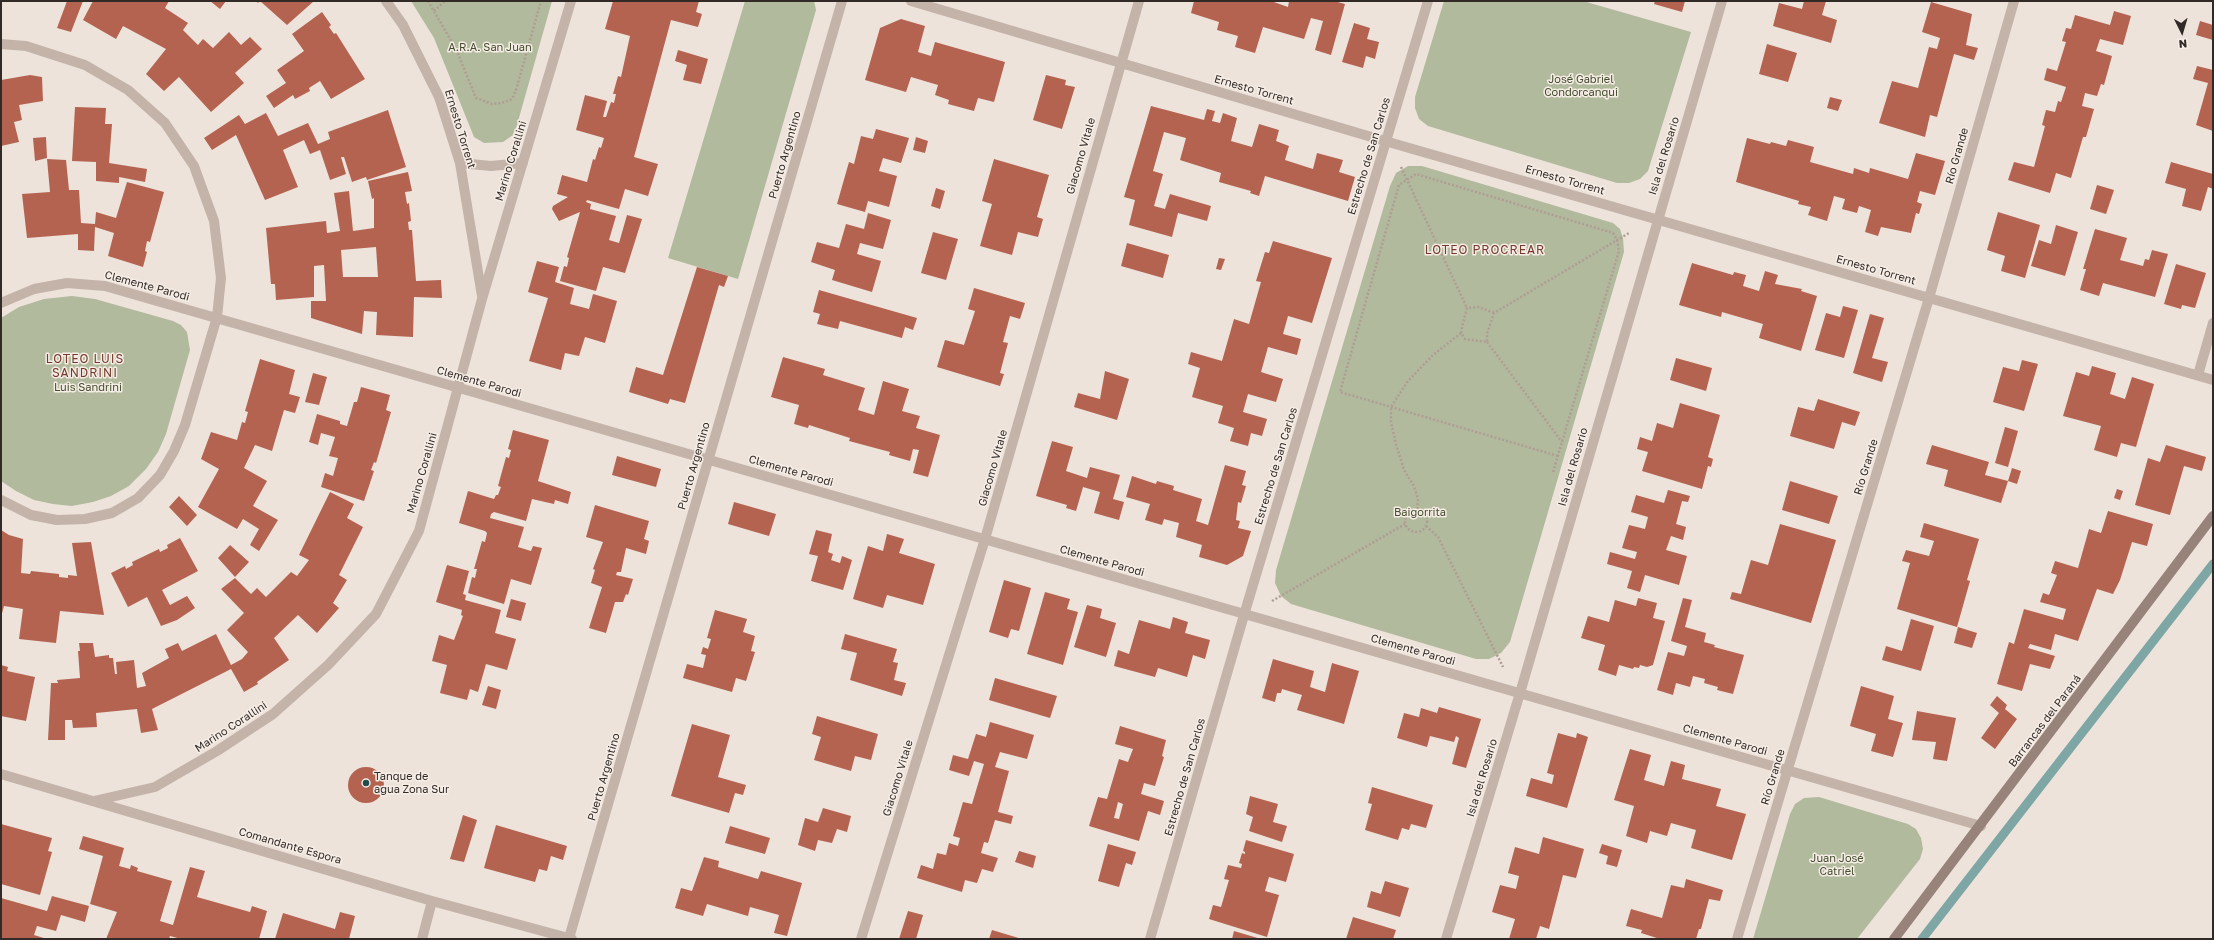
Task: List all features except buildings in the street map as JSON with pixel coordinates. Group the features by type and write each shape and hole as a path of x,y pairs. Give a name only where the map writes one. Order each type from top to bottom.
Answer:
{"street":[{"name":"Ernesto Torrent","path":"386,1 403,25 439,97 460,163 482,299"},
{"name":"Marino Corallini","path":"94,801 155,787 217,751 273,714 328,665 376,614 419,531 482,299 570,1"},
{"name":"Puerto Argentino","path":"571,939 842,1"},
{"name":"Ernesto Torrent","path":"911,1 1386,141 1657,218 2213,380"},
{"name":"Giacomo Vitale","path":"861,939 985,539 1138,1"},
{"name":"Estrecho de San Carlos","path":"1150,939 1244,615 1428,1"},
{"name":"Isla del Rosario","path":"1446,939 1520,693 1657,218 1722,1"},
{"name":"Río Grande","path":"1738,939 1929,298 2014,1"},
{"path":"1,44 26,46 84,65 128,90 165,123 194,166 214,221 222,278 217,317 185,425 174,452 160,475 138,498 112,513 85,519 57,520 31,515 1,500"},
{"path":"460,163 491,166 523,163"},
{"name":"Clemente Parodi","path":"1,304 34,288 68,283 105,286 217,317 458,389 708,461 985,539 1244,615 1981,826"},
{"path":"2198,375 2213,323"},
{"name":"Barrancas del Paraná","path":"1894,939 1981,826 2213,516"},
{"name":"Comandante Espora","path":"1,774 432,901 571,939"},
{"path":"422,939 432,901"}],"path":[{"path":"428,1 456,49 476,98 492,104 502,103 512,99 516,90 541,1"},
{"path":"434,10 445,1"},
{"path":"1386,141 1408,179 1467,308 1461,333 1434,355 1408,381 1391,407 1391,422 1396,444 1404,470 1414,486 1418,498 1417,509"},
{"path":"1553,472 1558,456 1619,251 1617,240 1613,233 1416,174 1399,186 1340,392 1558,456"},
{"path":"1562,442 1487,342 1487,334 1494,313 1657,218"},
{"path":"1467,308 1479,307 1494,313"},
{"path":"1461,333 1465,339 1487,342"},
{"path":"1244,615 1281,596 1405,524 1407,514 1417,509"},
{"path":"1405,524 1413,532 1421,531 1426,526 1426,515 1417,509"},
{"path":"1426,526 1438,537 1496,656 1520,693"}],"green space":[{"name":"A.R.A. San Juan","path":"411,1 552,1 513,135 503,142 484,143 474,137 434,38"},
{"path":"745,1 814,1 816,10 738,279 668,258"},
{"name":"José Gabriel Condorcanqui","path":"1444,1 1583,1 1691,32 1648,171 1640,179 1629,183 1617,183 1428,126 1419,119 1415,108 1415,97"},
{"name":"Baigorrita","path":"1408,166 1422,166 1613,223 1620,229 1623,238 1624,252 1510,642 1501,653 1489,659 1476,659 1291,604 1281,596 1275,583 1276,570 1390,186 1396,173"},
{"name":"Luis Sandrini","path":"72,296 95,299 173,321 181,325 187,332 190,350 166,434 158,452 146,469 129,486 111,496 93,502 72,506 34,500 1,481 1,318 19,307 44,299"},
{"name":"Juan José Catriel","path":"1819,797 1908,824 1916,829 1921,838 1923,849 1920,859 1857,939 1753,939 1790,814 1795,804 1804,798"}],"waterway":[{"path":"1922,939 2213,564"}],"place":[{"name":"Tanque de agua Zona Sur","path":"366,783"}],"district":[{"name":"LOTEO PROCREAR","path":"1485,250"},
{"name":"LOTEO LUIS SANDRINI","path":"85,366"}]}
